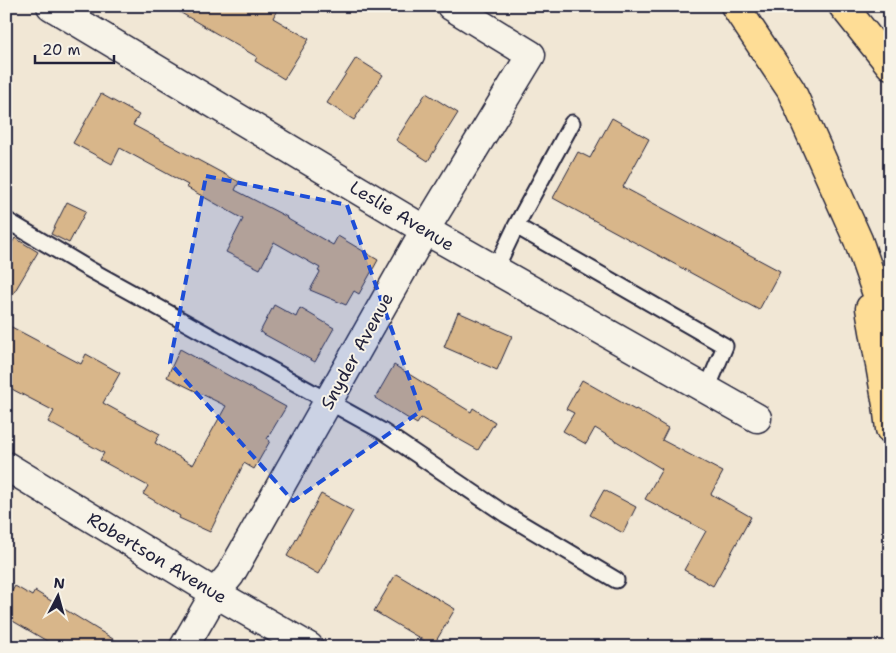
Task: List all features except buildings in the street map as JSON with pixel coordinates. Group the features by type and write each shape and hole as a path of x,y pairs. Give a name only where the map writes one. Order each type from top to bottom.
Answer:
{"highway":[{"path":"735,6 791,90 858,240 890,331"},
{"path":"843,6 890,65"},
{"path":"858,240 890,428"}],"street":[{"name":"Leslie Avenue","path":"51,6 425,230 757,418"},
{"name":"Snyder Avenue","path":"184,647 215,594 230,575 425,230 531,55 451,6"},
{"name":"Robertson Avenue","path":"6,466 215,594 309,647"}],"lane":[{"path":"495,270 516,226 572,123"},
{"path":"6,220 87,268 382,431 505,514 616,580"},
{"path":"516,226 725,346 706,389"}],"highlighted area":[{"path":"206,176 347,205 421,411 293,501 170,363"}]}
